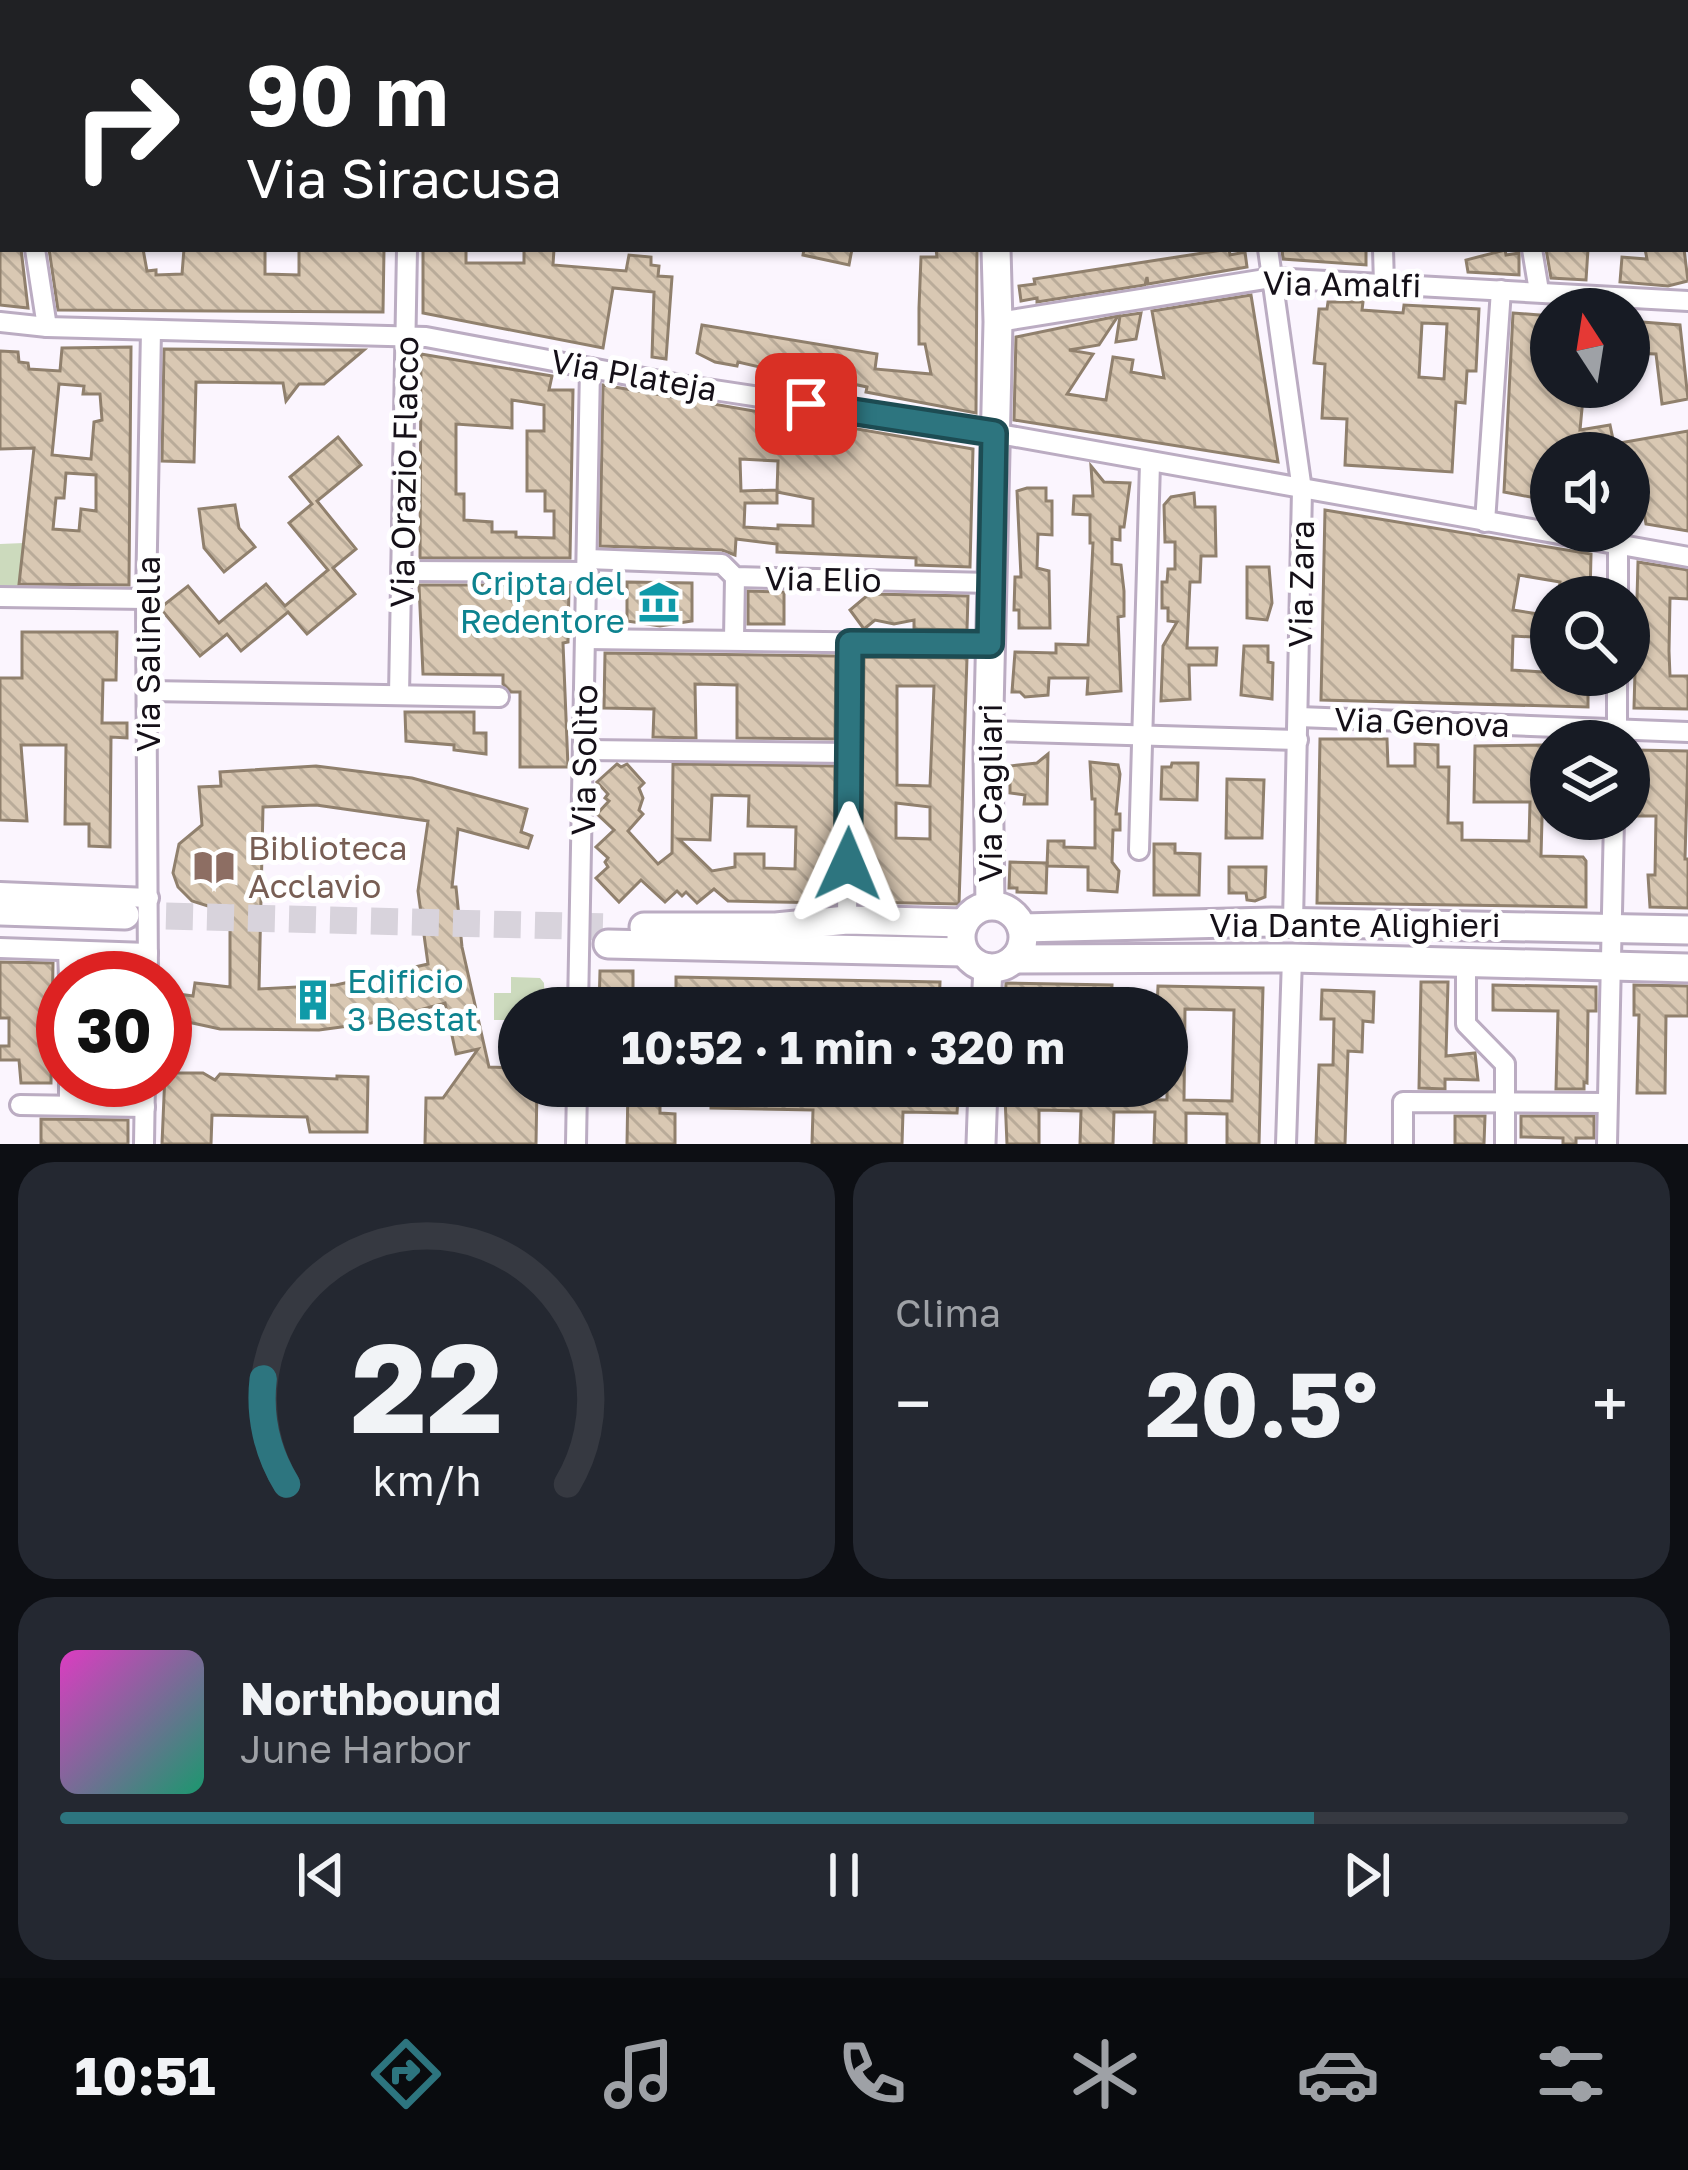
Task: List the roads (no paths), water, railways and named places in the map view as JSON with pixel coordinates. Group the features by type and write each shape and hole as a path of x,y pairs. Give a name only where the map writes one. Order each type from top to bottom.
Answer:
{"street":[{"path":"35,252 47,327"},
{"name":"Via Orazio Flacco","path":"399,695 407,252"},
{"name":"Via Cagliari","path":"990,905 995,252"},
{"name":"Via Zara","path":"1268,252 1302,490 1293,922"},
{"path":"1383,252 1384,284"},
{"path":"1532,252 1538,288"},
{"name":"Via Amalfi","path":"998,322 1272,278 1530,291"},
{"path":"1485,522 1501,290"},
{"name":"Via Amalfi","path":"1650,298 1688,301"},
{"name":"Via Plateja","path":"0,322 406,335 994,433 1530,530"},
{"name":"Via Salinella","path":"148,951 146,599 151,330"},
{"name":"Via Solìto","path":"579,987 590,368"},
{"path":"1139,850 1150,463"},
{"name":"Via Plateja","path":"1650,550 1688,557"},
{"name":"Via Elio","path":"403,571 722,564 735,577 992,583"},
{"path":"734,639 735,577"},
{"path":"0,597 146,599"},
{"path":"586,639 990,644"},
{"path":"847,920 850,643"},
{"path":"148,691 499,697"},
{"name":"Via Genova","path":"1299,717 1530,731"},
{"name":"Via Genova","path":"989,730 1298,740"},
{"name":"Via Genova","path":"1650,734 1688,732"},
{"path":"585,750 850,753"},
{"path":"1607,1144 1613,840"},
{"path":"0,892 149,898"},
{"path":"982,950 1022,944 1022,928 1004,908 990,905 976,910 985,987"},
{"path":"0,911 125,924 0,930"},
{"name":"Via Dante Alighieri","path":"982,950 847,920 609,936 982,950 1688,968"},
{"name":"Via Dante Alighieri","path":"1022,928 1293,922 1688,931"},
{"path":"1652,967 1645,943 1653,930"},
{"path":"0,948 68,951"},
{"path":"1286,1144 1292,958"},
{"name":"Via Dante Alighieri","path":"1466,962 1466,1024 1505,1064 1504,1144"},
{"path":"1402,1144 1403,1102 1607,1103"},
{"path":"20,1105 36,1105"},
{"path":"144,1144 145,1107"},
{"path":"576,1144 577,1107"},
{"path":"981,1144 982,1107"}],"tunnel":[{"path":"125,915 609,927"}],"place":[{"name":"Cripta del Redentore","path":"659,602"},
{"name":"Biblioteca Acclavio","path":"214,867"},
{"name":"Edificio 3 Bestat","path":"313,1000"}]}
